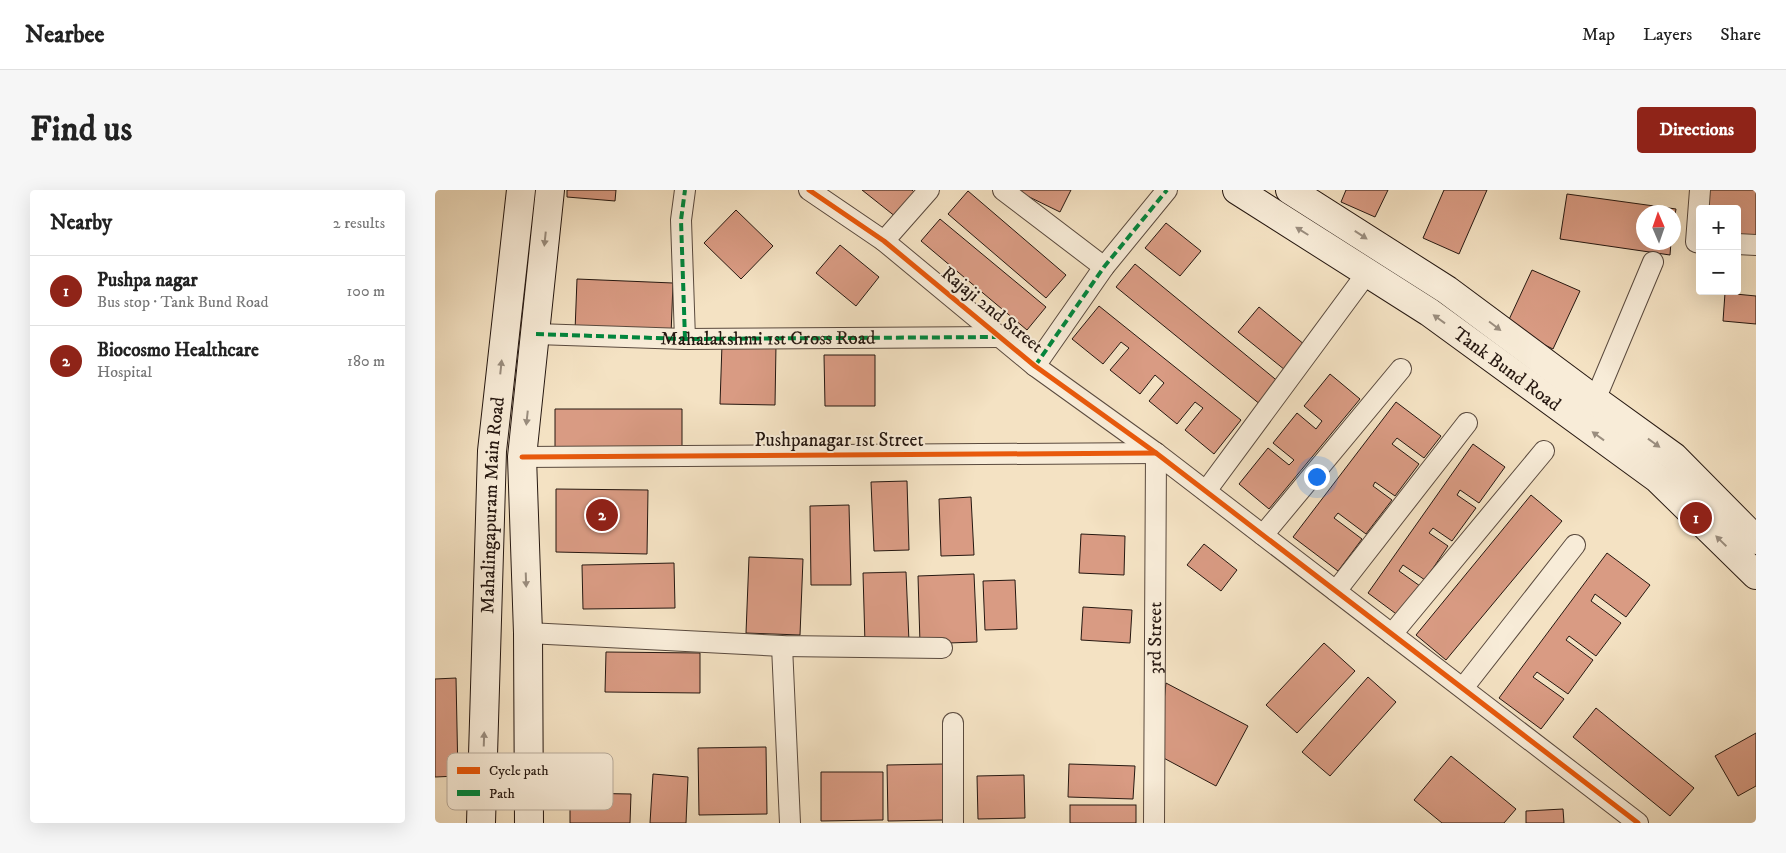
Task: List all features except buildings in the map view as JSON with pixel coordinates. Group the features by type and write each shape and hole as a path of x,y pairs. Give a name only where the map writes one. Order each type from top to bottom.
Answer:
{"main road":[{"name":"Mahalingapuram Main Road","path":"483,753 492,451 521,190"},
{"name":"Mahalingapuram Main Road","path":"529,753 528,633 522,457 550,190"},
{"name":"Tank Bund Road","path":"1237,190 1429,312 1657,479 1753,565"},
{"name":"Tank Bund Road","path":"1290,190 1447,290 1674,457 1756,540"},
{"name":"Mahalingapuram Main Road","path":"481,810 481,823"},
{"name":"Mahalingapuram Main Road","path":"529,810 529,823"}],"street":[{"path":"685,190 681,220 685,339"},
{"name":"Rajaji 2nd Street","path":"809,190 884,241 1035,366 1156,453 1638,823"},
{"path":"884,241 929,190"},
{"path":"1003,190 1104,267"},
{"path":"1035,366 1104,267 1167,190"},
{"path":"1699,205 1700,190"},
{"path":"1741,244 1756,245"},
{"path":"1595,400 1653,262"},
{"path":"1206,491 1367,273"},
{"name":"Mahalakshmi 1st Cross Road","path":"536,334 685,339 1001,337"},
{"path":"1263,535 1401,369"},
{"path":"1336,591 1467,423"},
{"path":"1392,634 1544,451"},
{"name":"Pushpanagar 1st Street","path":"522,457 1156,453"},
{"name":"3rd Street","path":"1154,823 1156,453"},
{"path":"1463,688 1575,545"},
{"path":"528,633 782,646 942,648"},
{"path":"782,646 790,823"},
{"path":"953,723 953,823"}],"marked path":[{"path":"685,190 681,220 685,339"},
{"path":"1035,366 1104,267 1167,190"},
{"path":"536,334 685,339 999,337"}],"cycle path":[{"path":"809,190 884,241 1035,366 1156,453 1638,823"},
{"path":"522,457 1156,453"}],"place":[{"name":"Biocosmo Healthcare","path":"602,515"},
{"name":"Pushpa nagar","path":"1696,518"}]}
